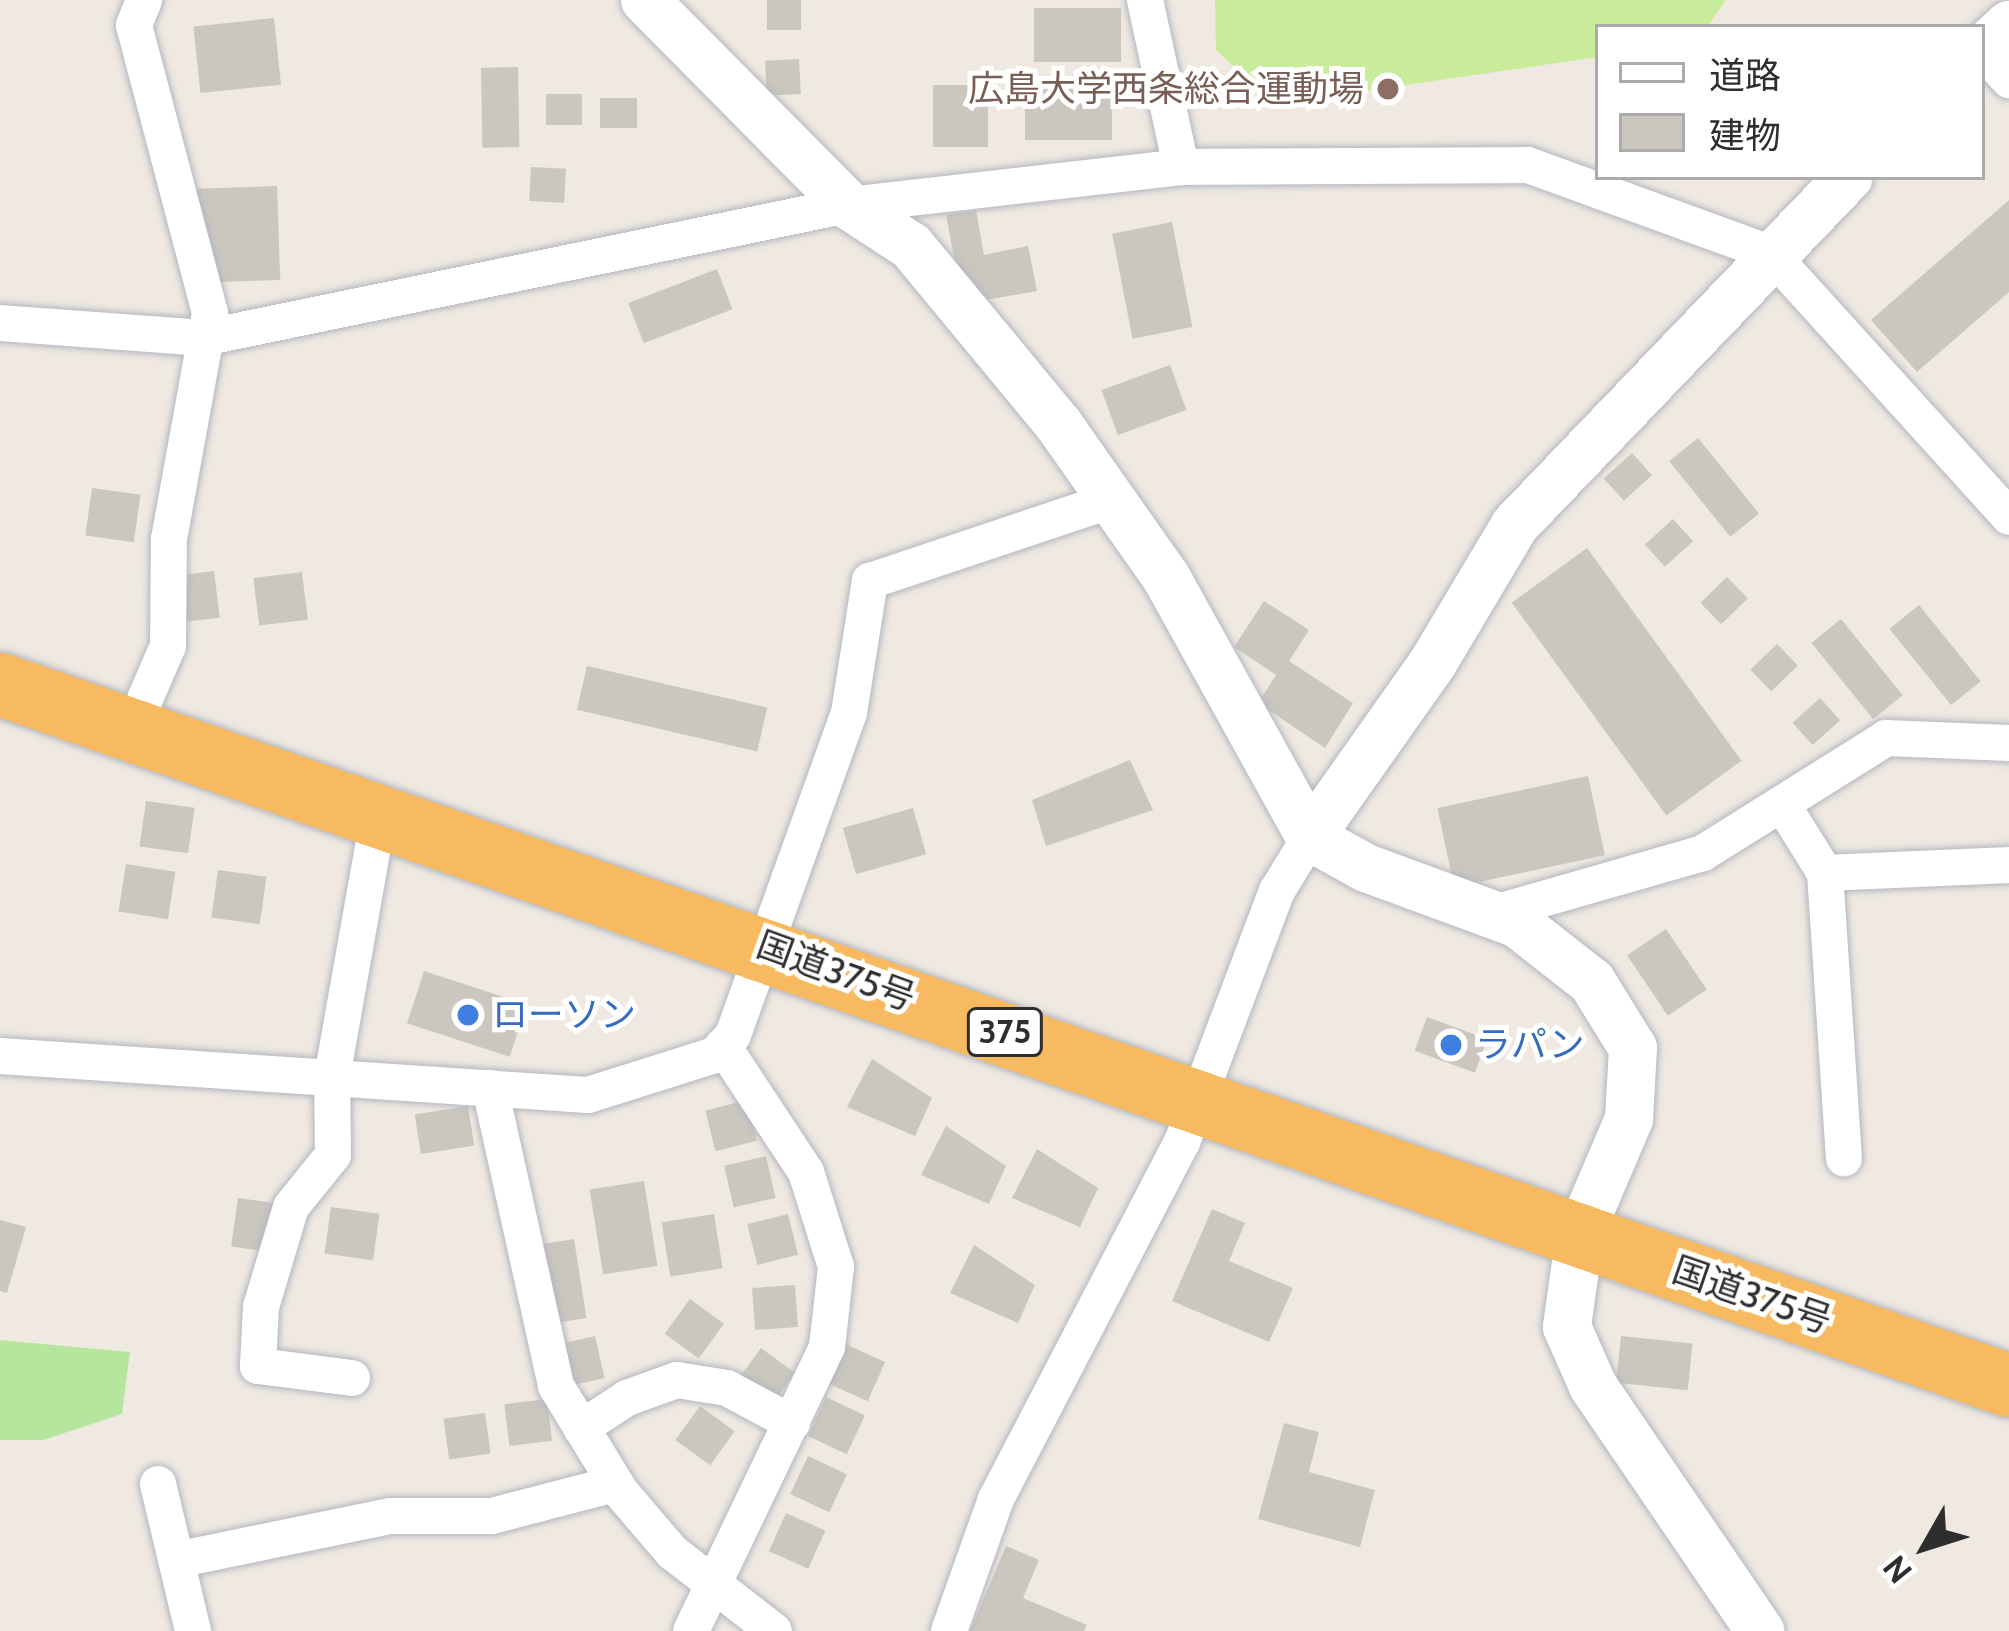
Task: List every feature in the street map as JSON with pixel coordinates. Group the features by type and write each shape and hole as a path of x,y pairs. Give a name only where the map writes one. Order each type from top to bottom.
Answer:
{"highway":[{"name":"国道375号","path":"0,684 764,946 2009,1385"}],"street":[{"path":"132,729 168,646 169,539 210,313 134,25 144,0"},
{"path":"645,0 848,205 911,246 1112,500 1166,577 1310,837 1366,868 1494,914 1592,982 1633,1048 1629,1119 1580,1234 1568,1327 1593,1386 1689,1516 1760,1631"},
{"path":"1145,0 1181,167"},
{"path":"1985,48 2009,26"},
{"path":"1985,54 2009,80"},
{"path":"0,323 203,338 848,205 1181,167 1528,165 1769,253 2009,517"},
{"path":"949,1631 996,1499 1201,1102 1277,891 1310,837 1434,661 1515,526 1769,253 1846,180"},
{"path":"0,1055 588,1095 716,1055 764,946 849,713 870,580 1112,500"},
{"path":"1494,914 1703,854 1886,738 2009,743"},
{"path":"1782,804 1826,873 1844,1158"},
{"path":"352,1378 258,1366 261,1307 291,1207 333,1156 332,1077 379,814"},
{"path":"1826,873 2009,865"},
{"path":"691,1631 827,1347 836,1267 806,1172 723,1046"},
{"path":"490,1088 556,1386 615,1484 672,1552 717,1582 774,1631"},
{"path":"581,1428 627,1398 677,1380 727,1388 792,1423"},
{"path":"158,1484 193,1631"},
{"path":"176,1560 391,1516 492,1516 615,1484"}],"green space":[{"path":"1215,0 1726,0 1709,24 1595,24 1595,57 1274,104 1216,50"},
{"path":"0,1340 130,1352 122,1414 43,1440 0,1440"}],"building":[{"path":"767,0 801,0 801,30 767,30"},
{"path":"1034,8 1121,8 1121,62 1034,62"},
{"path":"274,18 281,85 200,93 193,26"},
{"path":"799,59 801,94 767,96 765,61"},
{"path":"518,67 519,147 482,148 481,68"},
{"path":"933,85 988,85 988,147 933,147"},
{"path":"1025,86 1112,86 1112,140 1025,140"},
{"path":"546,94 582,94 582,125 546,125"},
{"path":"600,98 637,98 637,128 600,128"},
{"path":"531,167 566,169 564,203 529,201"},
{"path":"277,186 280,280 200,283 197,189"},
{"path":"2009,200 2009,292 1917,372 1871,320"},
{"path":"976,210 984,255 1028,246 1037,291 963,304 946,215"},
{"path":"1172,222 1192,327 1133,339 1112,234"},
{"path":"717,269 732,309 644,343 628,303"},
{"path":"1170,365 1186,410 1118,435 1101,390"},
{"path":"1698,438 1759,513 1730,537 1669,461"},
{"path":"1632,453 1652,475 1624,501 1604,478"},
{"path":"92,488 141,495 134,542 85,536"},
{"path":"1673,519 1693,541 1665,567 1645,544"},
{"path":"1587,548 1742,761 1666,815 1512,603"},
{"path":"214,571 220,618 171,624 165,577"},
{"path":"302,572 308,620 259,626 253,578"},
{"path":"1727,577 1748,599 1721,624 1700,603"},
{"path":"1264,601 1309,630 1289,661 1353,703 1325,748 1258,703 1276,675 1234,647"},
{"path":"1919,605 1981,681 1951,705 1889,629"},
{"path":"1841,619 1903,695 1873,719 1811,643"},
{"path":"1777,644 1798,666 1771,691 1750,670"},
{"path":"587,666 767,708 757,751 577,710"},
{"path":"1820,698 1840,720 1813,745 1793,723"},
{"path":"1130,760 1153,810 1046,846 1032,800"},
{"path":"1588,776 1605,855 1454,887 1437,808"},
{"path":"146,801 195,808 188,853 140,847"},
{"path":"913,808 926,854 856,874 843,828"},
{"path":"126,864 175,872 168,919 118,911"},
{"path":"218,870 267,877 260,924 211,918"},
{"path":"1666,929 1707,990 1668,1016 1627,955"},
{"name":"ローソン","path":"424,971 527,1004 510,1057 407,1023"},
{"name":"ラパン","path":"1427,1017 1487,1039 1475,1073 1415,1051"},
{"path":"872,1059 932,1098 915,1136 847,1107"},
{"path":"747,1100 757,1141 715,1151 705,1110"},
{"path":"468,1106 474,1146 421,1154 415,1114"},
{"path":"946,1126 1006,1166 989,1204 921,1175"},
{"path":"1037,1149 1098,1188 1080,1227 1012,1198"},
{"path":"766,1156 776,1198 734,1208 724,1166"},
{"path":"644,1181 657,1266 603,1275 590,1190"},
{"path":"238,1198 274,1203 267,1252 231,1247"},
{"path":"331,1207 380,1214 373,1260 324,1254"},
{"path":"1212,1209 1245,1223 1229,1261 1293,1288 1269,1342 1172,1301"},
{"path":"714,1214 723,1268 670,1277 662,1222"},
{"path":"788,1214 798,1255 757,1265 747,1224"},
{"path":"0,1220 26,1227 7,1293 0,1291"},
{"path":"574,1239 587,1318 549,1324 536,1245"},
{"path":"974,1245 1035,1285 1018,1323 950,1293"},
{"path":"795,1285 798,1327 755,1330 752,1288"},
{"path":"690,1299 724,1324 699,1358 665,1334"},
{"path":"595,1336 605,1378 564,1387 554,1345"},
{"path":"1621,1336 1693,1344 1688,1390 1616,1383"},
{"path":"845,1344 885,1362 868,1401 828,1383"},
{"path":"761,1348 795,1373 769,1408 735,1384"},
{"path":"826,1397 865,1415 847,1454 808,1436"},
{"path":"547,1399 552,1441 509,1446 504,1404"},
{"path":"700,1406 735,1431 710,1465 675,1440"},
{"path":"485,1413 491,1454 449,1459 443,1419"},
{"path":"1284,1423 1319,1432 1309,1472 1375,1490 1360,1547 1258,1519"},
{"path":"808,1456 847,1474 829,1512 790,1494"},
{"path":"786,1513 825,1530 808,1569 769,1551"},
{"path":"1006,1546 1039,1560 1023,1598 1087,1625 1084,1631 970,1631"}],"place":[{"name":"広島大学西条総合運動場","path":"1388,89"},
{"name":"ローソン","path":"468,1015"},
{"name":"ラパン","path":"1451,1045"}]}
